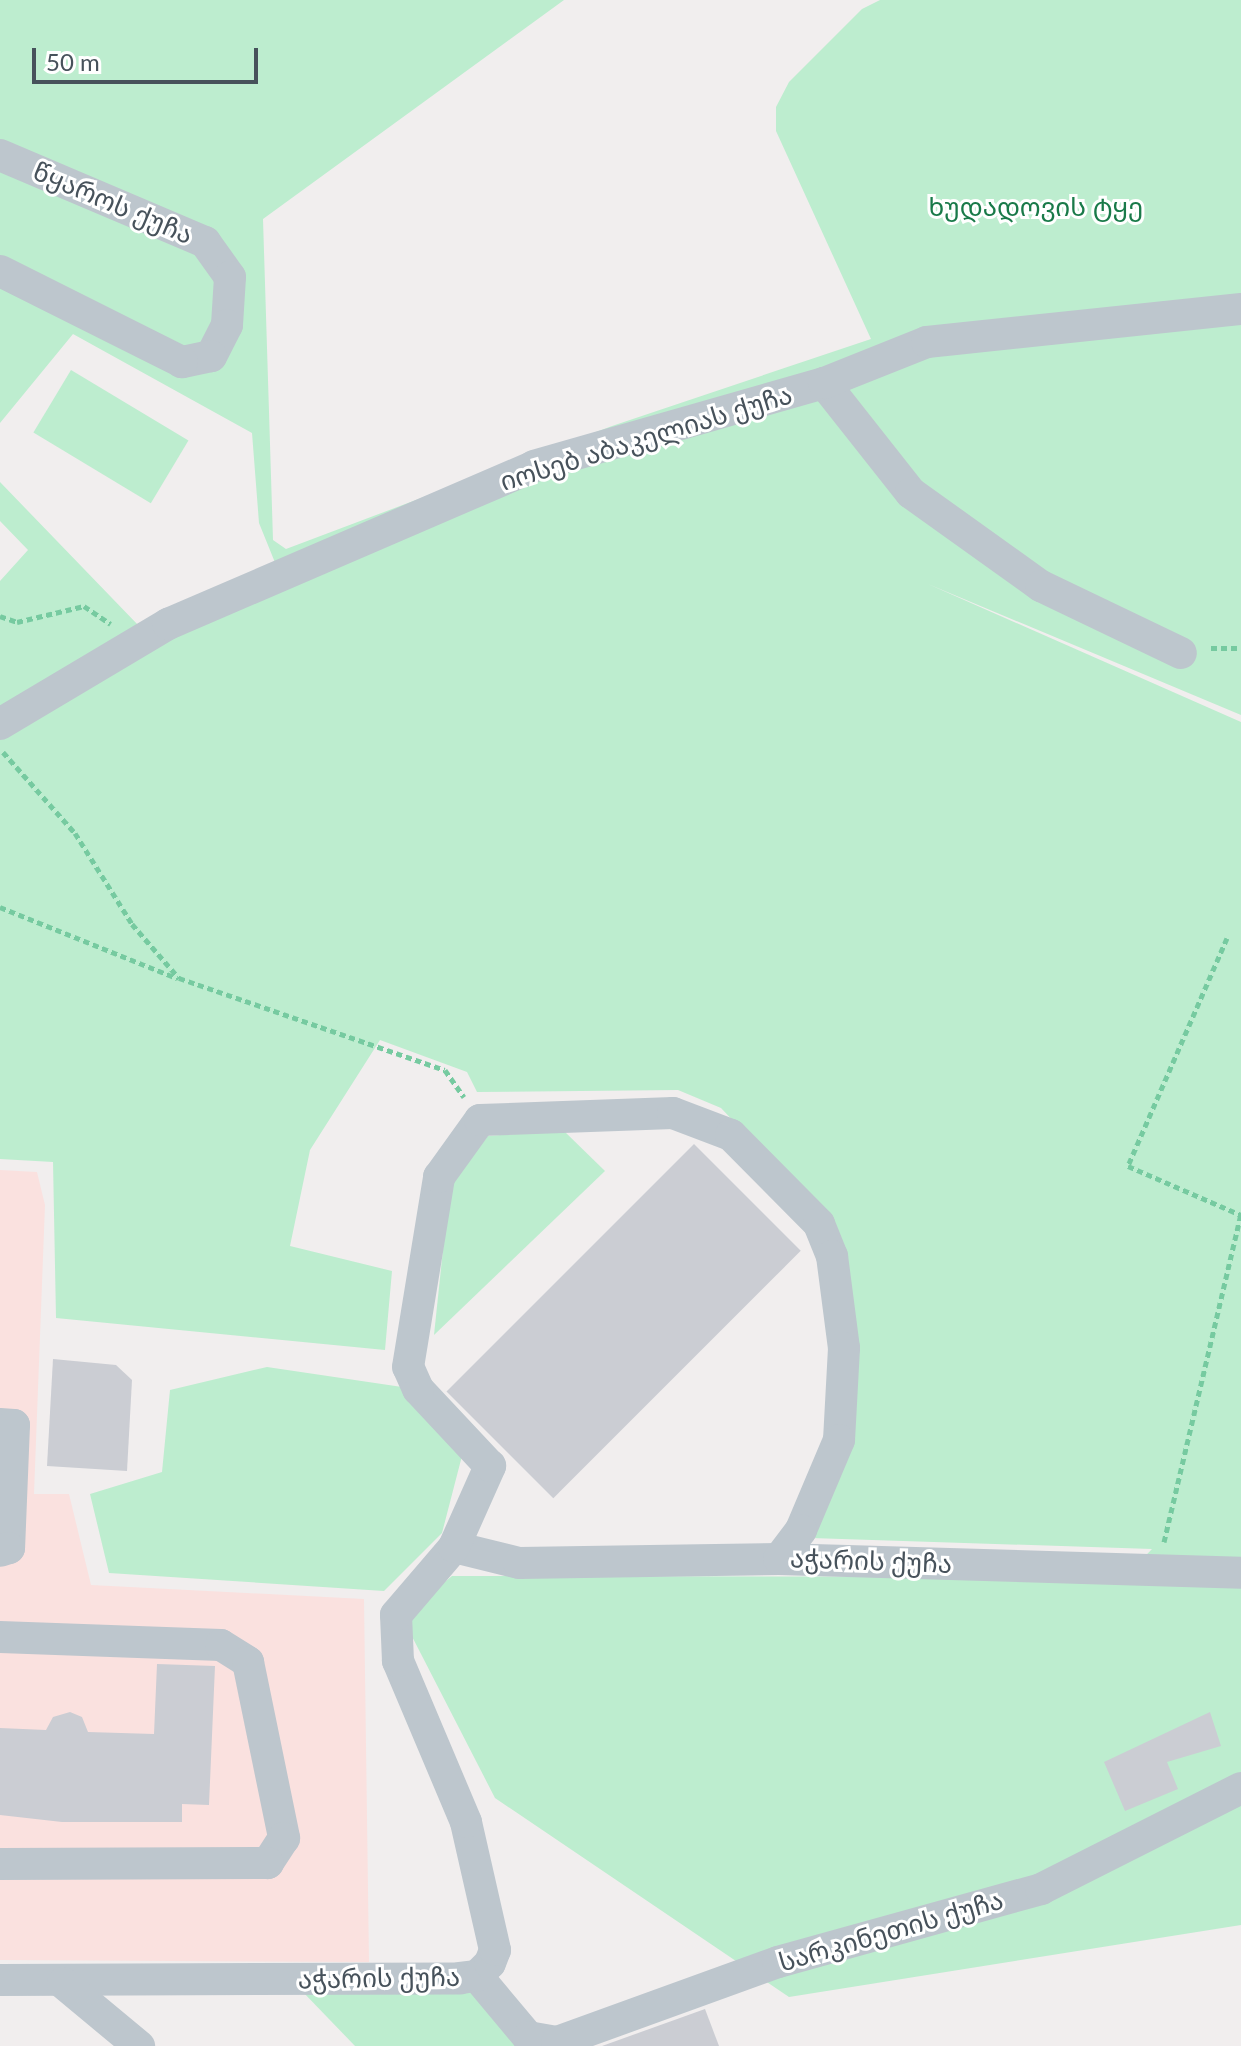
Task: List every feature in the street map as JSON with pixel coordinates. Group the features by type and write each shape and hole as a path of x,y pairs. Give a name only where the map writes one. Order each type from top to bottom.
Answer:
{"street":[{"name":"წყაროს ქუჩა","path":"0,155 205,242 230,277 227,325 211,356 182,362 0,271"},
{"name":"იოსებ აბაკელიას ქუჩა","path":"0,724 138,642 534,466 824,383 927,342 1241,309"},
{"path":"824,383 911,493 1041,586 1181,653"},
{"path":"480,1120 673,1113 731,1135 819,1224 832,1256 844,1348 839,1440 801,1530 779,1559"},
{"name":"აჭარის ქუჩა","path":"0,1980 63,1983 477,1976 495,1950 466,1822 398,1661 396,1615 454,1547 490,1466 418,1389 408,1367 439,1177 480,1120"},
{"path":"0,1424 14,1425 9,1548 0,1551"},
{"name":"აჭარის ქუჩა","path":"454,1547 519,1563 779,1559 1241,1573"},
{"path":"0,1637 221,1645 248,1662 284,1838 268,1863 0,1864"},
{"name":"სარკინეთის ქუჩა","path":"477,1976 529,2042 557,2042 749,1971 1041,1889 1241,1788"},
{"path":"63,1983 139,2046"}],"path":[{"path":"0,616 17,622 84,606 138,642"},
{"path":"0,748 75,833 132,924 179,978"},
{"path":"0,907 179,978 445,1070 480,1120"},
{"path":"1158,1570 1241,1215 1128,1166 1227,938"}],"shaded area":[{"path":"0,1170 37,1172 45,1205 34,1494 69,1494 91,1585 364,1599 369,1962 0,1960"}],"green space":[{"name":"ხუდადოვის ტყე","path":"0,0 564,0 263,219 273,540 286,549 612,426 871,339 776,131 776,107 789,82 862,9 880,0 1241,0 1241,715 928,584 1241,722 1241,1925 789,1997 495,1798 402,1617 452,1576 1125,1577 1152,1549 811,1538 854,1442 835,1228 721,1108 678,1090 477,1092 467,1072 380,1040 310,1150 290,1246 392,1271 385,1350 56,1318 53,1162 0,1159 0,581 28,550 0,521 0,482 139,626 276,565 259,523 252,433 73,334 0,423"},
{"path":"71,370 188,441 151,503 33,433"},
{"path":"563,1130 605,1171 434,1335 450,1183 488,1136"},
{"path":"267,1367 402,1387 463,1452 442,1533 384,1591 109,1573 90,1494 162,1472 170,1390"},
{"path":"301,1990 480,1993 522,2046 355,2046"}],"building":[{"path":"694,1144 801,1251 553,1498 447,1391"},
{"path":"53,1359 116,1365 132,1380 127,1471 47,1466"},
{"path":"157,1664 215,1666 209,1805 182,1804 182,1822 62,1822 0,1815 0,1728 46,1730 53,1717 70,1712 82,1717 88,1732 154,1734"},
{"path":"1210,1712 1221,1746 1167,1762 1178,1789 1125,1811 1104,1762"},
{"path":"705,2009 719,2046 602,2046"}]}
